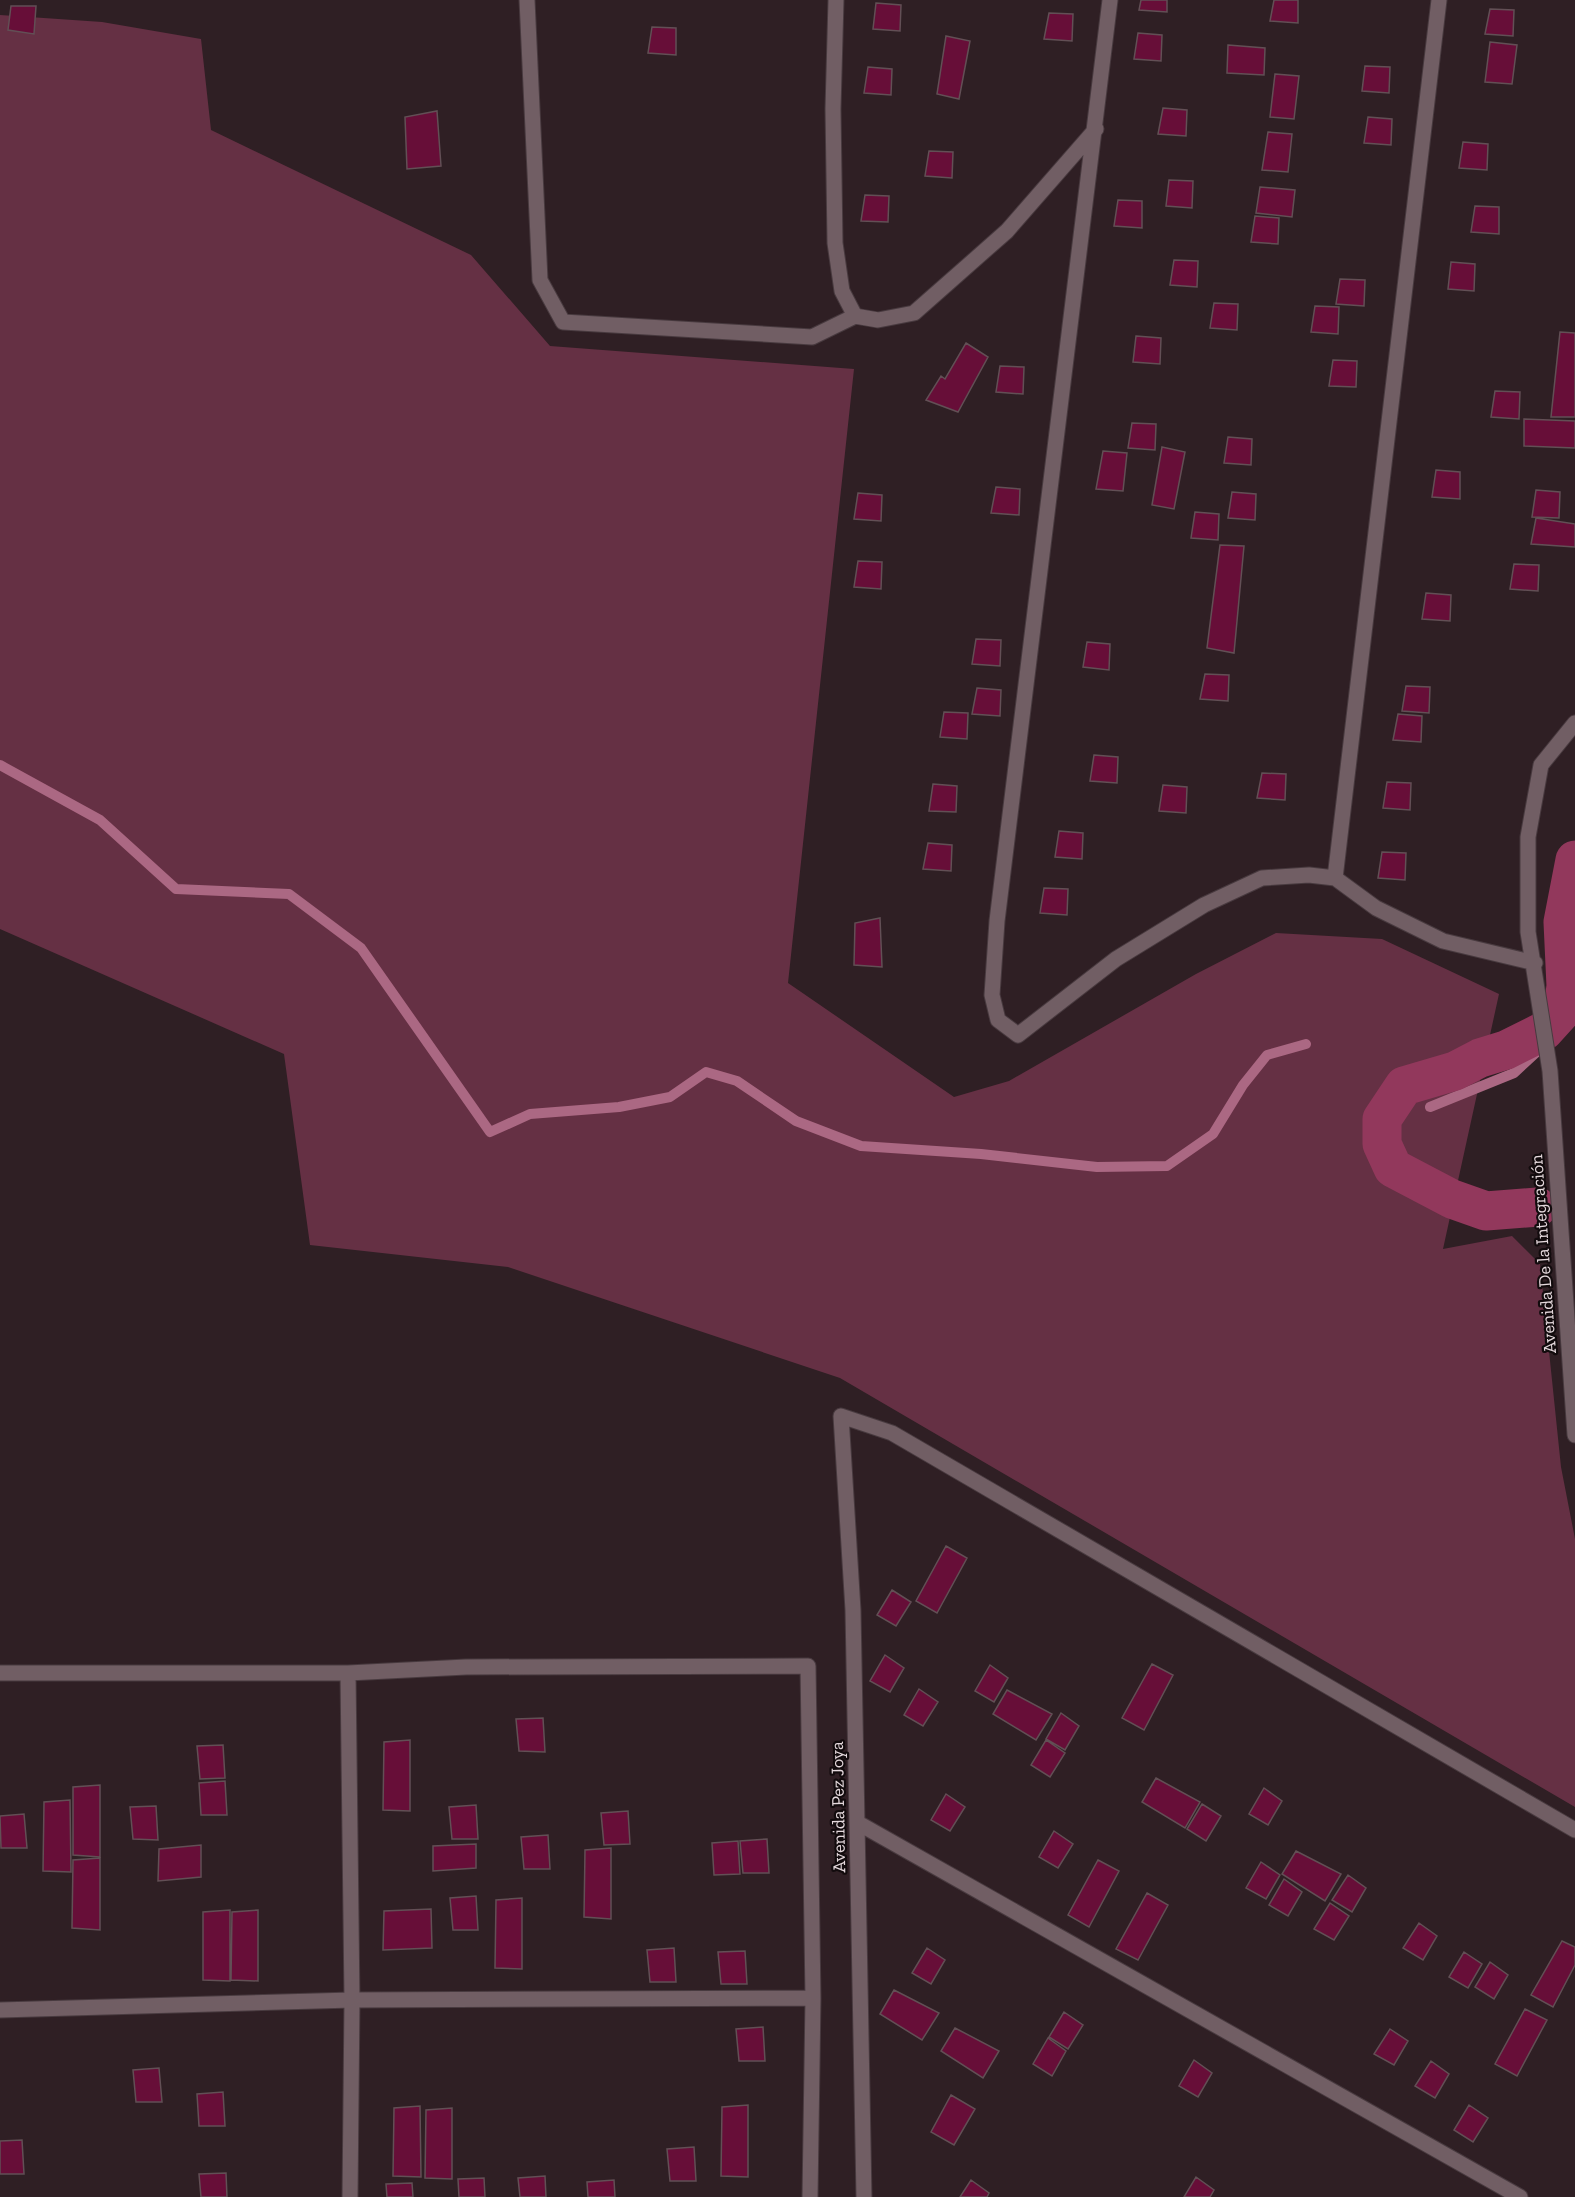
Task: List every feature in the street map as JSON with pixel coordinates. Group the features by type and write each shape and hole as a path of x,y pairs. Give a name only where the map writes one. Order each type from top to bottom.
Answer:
{"street":[{"path":"527,0 540,280 563,322 812,337 855,316 878,320 914,313 1007,231 1096,129"},
{"path":"836,0 835,243 842,291 855,316"},
{"path":"1110,0 998,921 992,995 998,1020 1018,1035 1116,959 1204,905 1262,878 1309,874 1335,878 1376,908 1443,941 1535,963"},
{"path":"1335,878 1440,0"},
{"name":"Avenida De la Integración","path":"1575,723 1541,765 1528,837 1528,932 1535,963 1537,998 1550,1071 1575,1435"},
{"name":"Avenida Pez Joya","path":"864,2197 853,1610 841,1416 892,1433 1575,1830"},
{"name":"Avenida Pez Joya","path":"348,1673 466,1667 808,1666 813,1998 810,2197"},
{"path":"0,1673 348,1673 352,2000 350,2197"},
{"path":"858,1823 1520,2197"},
{"path":"0,2010 352,2000 813,1998"}],"shaded area":[{"path":"0,15 102,22 201,39 211,130 471,255 550,346 854,369 788,983 954,1097 1009,1081 1196,974 1276,933 1382,939 1499,994 1443,1249 1512,1236 1540,1264 1561,1467 1575,1539 1575,1807 840,1378 508,1267 310,1245 284,1054 0,929"}],"building":[{"path":"1141,0 1167,0 1167,12 1139,10"},
{"path":"1274,0 1298,0 1298,23 1270,21"},
{"path":"876,3 901,5 900,31 873,29"},
{"path":"11,6 36,6 34,34 8,30"},
{"path":"1490,9 1514,10 1513,36 1485,34"},
{"path":"1049,13 1073,14 1072,41 1044,39"},
{"path":"652,27 676,28 676,55 648,53"},
{"path":"1138,33 1162,35 1161,61 1134,59"},
{"path":"946,36 970,41 959,99 937,94"},
{"path":"1490,42 1517,45 1512,84 1485,82"},
{"path":"1228,45 1265,48 1264,75 1227,73"},
{"path":"1365,66 1390,67 1389,93 1362,91"},
{"path":"868,67 892,69 891,95 864,93"},
{"path":"1275,74 1299,76 1294,119 1270,117"},
{"path":"1163,108 1187,110 1186,136 1158,134"},
{"path":"437,111 441,166 407,169 405,117"},
{"path":"1368,117 1392,119 1391,145 1364,143"},
{"path":"1268,132 1292,134 1288,172 1262,170"},
{"path":"1463,142 1488,144 1487,170 1459,168"},
{"path":"929,151 953,152 952,178 925,176"},
{"path":"1169,180 1193,181 1192,208 1166,206"},
{"path":"1260,187 1295,190 1292,217 1256,213"},
{"path":"865,195 889,196 888,222 861,221"},
{"path":"1118,200 1142,201 1142,228 1114,226"},
{"path":"1475,206 1499,207 1499,234 1471,232"},
{"path":"1255,216 1279,218 1278,244 1251,242"},
{"path":"1174,260 1198,261 1197,287 1170,285"},
{"path":"1451,262 1475,264 1474,291 1448,289"},
{"path":"1340,279 1365,280 1364,306 1336,304"},
{"path":"1214,303 1238,304 1237,330 1210,328"},
{"path":"1315,306 1339,307 1338,334 1311,332"},
{"path":"1560,332 1575,333 1575,417 1551,417"},
{"path":"1136,336 1161,338 1160,364 1133,362"},
{"path":"966,343 988,357 958,412 926,400 941,376 945,379"},
{"path":"1333,360 1357,361 1356,387 1329,386"},
{"path":"1000,366 1024,367 1023,394 996,392"},
{"path":"1495,391 1520,392 1519,419 1491,417"},
{"path":"1524,419 1575,421 1575,448 1524,446"},
{"path":"1132,423 1156,424 1155,450 1128,448"},
{"path":"1228,437 1252,439 1251,465 1224,463"},
{"path":"1162,447 1185,452 1174,509 1152,505"},
{"path":"1103,451 1127,453 1123,491 1096,489"},
{"path":"1436,470 1460,472 1460,499 1432,497"},
{"path":"996,487 1020,489 1019,515 991,513"},
{"path":"1536,490 1560,492 1559,518 1532,517"},
{"path":"1232,492 1256,494 1255,520 1228,518"},
{"path":"858,493 882,495 881,521 854,519"},
{"path":"1195,512 1219,514 1218,540 1191,538"},
{"path":"1536,518 1575,524 1575,547 1531,544"},
{"path":"1220,545 1244,546 1234,653 1207,648"},
{"path":"858,561 882,562 881,589 854,587"},
{"path":"1514,564 1539,565 1538,591 1510,589"},
{"path":"1426,593 1451,595 1450,621 1422,619"},
{"path":"976,639 1001,640 1000,666 972,664"},
{"path":"1087,642 1110,644 1109,670 1083,667"},
{"path":"1205,674 1229,675 1228,701 1200,699"},
{"path":"1406,686 1430,687 1429,713 1402,711"},
{"path":"977,688 1001,690 1000,716 972,714"},
{"path":"944,712 968,713 967,739 940,737"},
{"path":"1398,714 1422,716 1421,742 1393,740"},
{"path":"1094,755 1118,757 1117,783 1090,781"},
{"path":"1262,773 1286,774 1285,800 1257,798"},
{"path":"1387,782 1411,783 1410,810 1383,808"},
{"path":"933,784 957,786 956,812 929,811"},
{"path":"1163,785 1187,787 1186,813 1159,811"},
{"path":"1059,831 1083,833 1082,859 1055,857"},
{"path":"928,843 952,845 951,871 923,869"},
{"path":"1382,852 1406,853 1405,880 1378,878"},
{"path":"1044,888 1068,889 1067,915 1040,913"},
{"path":"880,918 882,967 854,965 855,923"},
{"path":"946,1546 967,1558 937,1613 916,1601"},
{"path":"892,1590 911,1602 896,1626 877,1615"},
{"path":"885,1655 904,1668 890,1692 870,1681"},
{"path":"1152,1664 1173,1675 1144,1730 1122,1718"},
{"path":"990,1665 1008,1678 994,1702 975,1691"},
{"path":"919,1689 938,1702 923,1726 904,1715"},
{"path":"1007,1690 1052,1714 1036,1740 993,1714"},
{"path":"1061,1713 1079,1726 1065,1750 1046,1739"},
{"path":"543,1718 545,1752 519,1751 516,1719"},
{"path":"410,1740 410,1811 383,1810 384,1742"},
{"path":"1046,1740 1065,1753 1050,1777 1031,1765"},
{"path":"223,1745 225,1778 200,1779 197,1746"},
{"path":"1156,1778 1200,1802 1185,1828 1142,1802"},
{"path":"225,1781 227,1815 201,1815 199,1783"},
{"path":"100,1785 100,1857 73,1855 73,1787"},
{"path":"1264,1788 1282,1801 1268,1825 1249,1814"},
{"path":"946,1794 965,1807 950,1831 931,1820"},
{"path":"70,1800 71,1872 43,1871 44,1802"},
{"path":"1202,1804 1221,1816 1206,1841 1187,1829"},
{"path":"476,1805 478,1839 452,1839 449,1807"},
{"path":"156,1806 158,1840 133,1839 130,1807"},
{"path":"628,1811 630,1844 604,1845 601,1813"},
{"path":"24,1814 27,1848 1,1848 0,1816"},
{"path":"1054,1831 1073,1844 1058,1868 1039,1857"},
{"path":"548,1835 550,1869 524,1869 521,1837"},
{"path":"767,1839 769,1873 743,1873 740,1841"},
{"path":"738,1841 740,1874 714,1875 712,1843"},
{"path":"476,1844 476,1868 433,1871 433,1846"},
{"path":"201,1845 201,1877 158,1881 159,1849"},
{"path":"611,1848 611,1919 584,1917 585,1850"},
{"path":"1296,1851 1341,1874 1325,1901 1282,1874"},
{"path":"100,1858 100,1930 72,1928 73,1860"},
{"path":"1098,1860 1119,1871 1089,1927 1068,1915"},
{"path":"1261,1862 1280,1875 1266,1899 1246,1888"},
{"path":"1348,1875 1366,1888 1352,1912 1332,1900"},
{"path":"1284,1879 1302,1892 1288,1916 1269,1905"},
{"path":"1147,1893 1168,1905 1138,1960 1116,1949"},
{"path":"476,1896 478,1930 453,1930 450,1898"},
{"path":"522,1898 522,1969 495,1968 496,1900"},
{"path":"1330,1903 1349,1916 1334,1940 1314,1929"},
{"path":"431,1909 432,1948 383,1950 384,1911"},
{"path":"230,1910 230,1981 203,1980 203,1912"},
{"path":"258,1910 258,1981 231,1980 232,1912"},
{"path":"1419,1923 1437,1936 1423,1960 1403,1948"},
{"path":"1562,1941 1575,1947 1575,1965 1553,2007 1531,1995"},
{"path":"674,1948 676,1982 650,1982 647,1950"},
{"path":"927,1948 945,1960 931,1984 912,1973"},
{"path":"745,1951 747,1984 721,1984 718,1952"},
{"path":"1464,1952 1482,1964 1468,1988 1449,1977"},
{"path":"1490,1962 1508,1975 1494,1999 1475,1987"},
{"path":"894,1990 939,2013 922,2040 880,2014"},
{"path":"1525,2009 1547,2020 1517,2076 1495,2064"},
{"path":"1064,2012 1083,2025 1068,2049 1049,2037"},
{"path":"763,2027 765,2061 739,2061 736,2029"},
{"path":"955,2028 999,2051 983,2078 941,2051"},
{"path":"1390,2029 1408,2041 1394,2065 1374,2054"},
{"path":"1048,2038 1066,2051 1052,2076 1033,2064"},
{"path":"1194,2060 1212,2073 1198,2097 1179,2086"},
{"path":"1431,2061 1449,2074 1435,2098 1415,2086"},
{"path":"159,2068 162,2102 136,2102 133,2070"},
{"path":"223,2092 225,2126 199,2126 197,2094"},
{"path":"951,2095 975,2109 954,2145 931,2132"},
{"path":"748,2105 748,2177 721,2176 722,2107"},
{"path":"1469,2105 1488,2118 1473,2142 1454,2130"},
{"path":"420,2106 421,2177 393,2176 394,2108"},
{"path":"452,2108 452,2179 425,2178 426,2110"},
{"path":"22,2140 24,2174 0,2174 0,2141"},
{"path":"694,2147 696,2181 670,2181 667,2149"},
{"path":"226,2173 227,2197 201,2197 199,2174"},
{"path":"545,2176 546,2197 520,2197 518,2178"},
{"path":"1196,2177 1214,2190 1210,2197 1184,2197"},
{"path":"484,2178 485,2197 459,2197 458,2179"},
{"path":"614,2180 615,2197 588,2197 587,2182"},
{"path":"971,2180 989,2193 987,2197 960,2197"},
{"path":"412,2183 413,2197 387,2197 386,2184"}],"waterway":[{"path":"0,765 100,820 176,889 289,894 361,948 490,1132 530,1114 619,1107 670,1097 706,1072 737,1081 796,1121 861,1146 981,1154 1097,1167 1167,1166 1213,1134 1243,1085 1267,1055 1306,1044"},
{"path":"1538,1207 1486,1211 1452,1199 1393,1168 1382,1144 1382,1119 1404,1086 1455,1071 1480,1058 1506,1050 1544,1031 1563,1010 1566,986 1563,922 1575,860"},
{"path":"1430,1107 1514,1073 1575,1017"}]}
